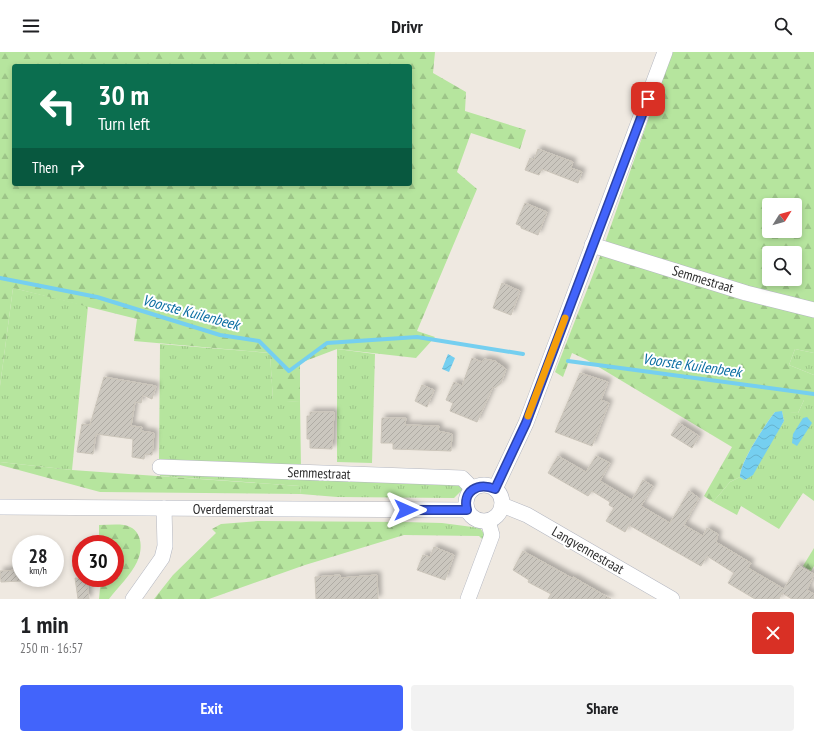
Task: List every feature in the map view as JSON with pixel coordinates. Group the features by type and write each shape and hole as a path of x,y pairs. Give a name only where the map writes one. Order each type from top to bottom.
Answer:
{"street":[{"path":"495,489 526,423 665,52"},
{"name":"Semmestraat","path":"592,245 746,293 814,310"},
{"name":"Semmestraat","path":"160,467 462,478 472,489"},
{"path":"480,486 487,486 495,489 502,499 500,512 495,518 488,521 475,520 467,510 466,499 472,489 480,486"},
{"name":"Langvennestraat","path":"502,505 527,515 672,599"},
{"name":"Overdemerstraat","path":"0,507 467,510"},
{"path":"133,599 162,558 165,546 164,508"},
{"path":"468,599 492,535 488,521"}],"green space":[{"path":"0,52 435,52 433,73 466,92 465,111 526,130 520,149 471,133 457,172 477,189 417,331 435,337 416,358 337,349 300,363 300,402 273,401 270,353 134,341 137,319 13,288 0,386"},
{"path":"672,52 814,52 814,353 795,349 789,365 814,375 814,400 804,400 798,413 775,412 748,454 740,477 730,482 713,502 704,496 732,447 587,360 572,353 563,377 555,372 601,254"},
{"path":"13,288 88,306 72,470 0,462 0,386"},
{"path":"160,344 270,353 273,400 300,402 301,467 159,460"},
{"path":"337,349 375,354 372,463 337,462"},
{"path":"795,349 814,353 814,375 789,365"},
{"path":"804,400 814,400 814,501 803,493 779,529 741,506 737,515 713,502 730,482 740,477 746,480 784,421 782,411 798,413"},
{"path":"0,462 72,470 300,486 301,494 100,492 0,465"},
{"path":"159,471 459,484 463,489 454,498 337,497 301,494 300,486 160,476"},
{"path":"258,521 404,522 404,535 305,565 209,599 154,599 173,575 216,533 212,529 221,524"},
{"path":"404,522 442,523 480,528 485,535 483,540 479,536 404,535"},
{"path":"99,525 124,525 135,530 138,534 141,545 139,557 124,581 124,535 99,535"},
{"path":"814,548 814,566 811,571 803,566"},
{"path":"100,587 119,587 109,599 99,599"}],"water":[{"path":"448,354 455,358 449,372 442,369"},
{"path":"782,411 784,421 753,475 745,480 740,477 748,454 775,412"},
{"path":"807,417 812,423 797,446 792,443 793,434 803,418"}],"building":[{"path":"538,149 573,162 571,168 582,172 578,183 542,169 539,175 525,170 530,158 534,160"},
{"path":"525,203 547,212 538,235 521,228 521,226 516,224"},
{"path":"502,283 520,291 511,315 493,308"},
{"path":"472,358 482,362 484,359 495,361 506,369 501,383 495,388 493,387 477,422 450,411 453,403 446,400 454,382 462,386"},
{"path":"580,373 608,382 601,400 609,403 592,446 555,432"},
{"path":"104,377 156,386 152,399 143,395 141,403 135,402 131,426 142,427 141,431 154,433 152,455 145,454 144,459 132,457 133,439 96,434 93,454 77,452 82,424 90,425"},
{"path":"422,385 434,390 427,407 415,401"},
{"path":"310,412 334,412 332,449 310,448 310,439 307,439 307,416 310,416"},
{"path":"382,418 406,418 405,425 439,426 438,431 452,434 451,451 393,449 393,443 381,443"},
{"path":"679,423 699,436 692,448 671,435"},
{"path":"558,456 586,472 596,456 610,463 600,481 632,500 643,480 653,486 641,506 670,523 689,491 699,498 684,525 703,536 707,528 718,534 716,542 751,563 748,568 784,589 798,565 814,574 807,590 814,594 814,599 792,599 782,593 779,599 755,599 728,583 734,573 707,556 701,566 629,525 625,532 606,521 614,508 609,505 610,502 592,491 588,496 548,473"},
{"path":"434,547 454,555 445,580 417,570 423,555 430,557"},
{"path":"523,551 611,599 548,599 551,594 528,582 529,580 513,570"},
{"path":"12,570 12,581 1,582 0,571"},
{"path":"340,575 340,578 377,575 378,599 316,599 315,577"},
{"path":"76,587 88,587 89,599 78,599"}],"waterway":[{"name":"Voorste Kuilenbeek","path":"0,278 97,297 220,335 259,341 289,371 327,343 417,337 523,354"},
{"name":"Voorste Kuilenbeek","path":"568,361 814,394"}],"slow traffic":[{"path":"528,416 565,318"}],"route":[{"path":"406,510 467,510 466,499 468,493 472,489 480,486 487,486 495,489 526,423 648,99"}]}
